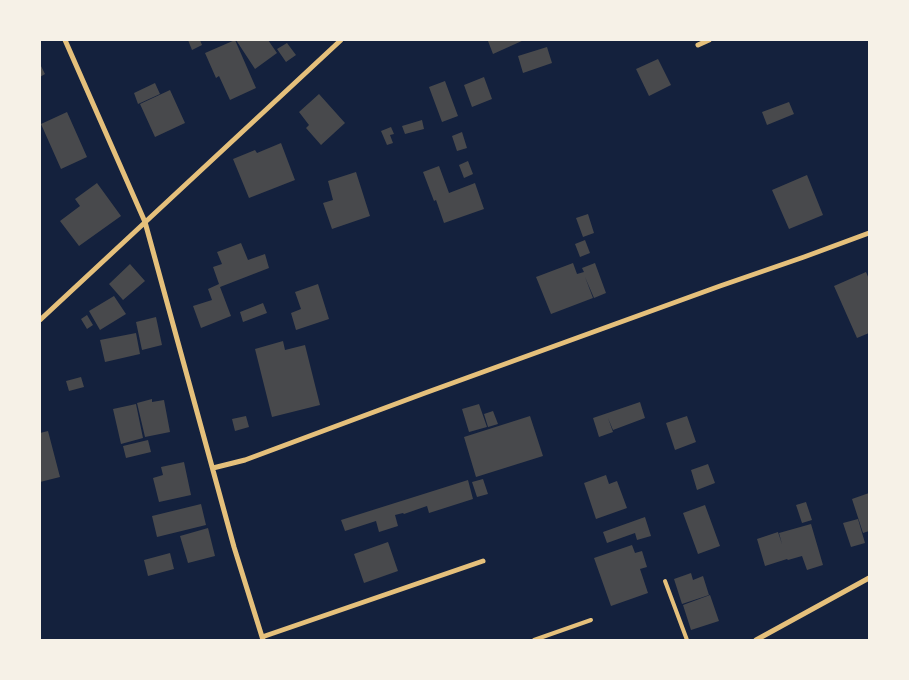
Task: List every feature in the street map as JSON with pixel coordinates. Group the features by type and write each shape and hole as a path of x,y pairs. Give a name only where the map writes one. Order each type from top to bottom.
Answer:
{"street":[{"path":"65,40 145,222 234,547 263,638 483,561"},
{"path":"40,320 342,40"},
{"path":"698,45 709,40"},
{"path":"213,468 245,460 869,232"},
{"path":"756,640 869,578"}],"lane":[{"path":"665,581 687,640"},
{"path":"534,640 591,620"}],"building":[{"path":"188,40 200,40 202,45 192,50"},
{"path":"235,40 256,88 230,100 219,76 216,78 205,53"},
{"path":"236,40 268,40 277,53 255,69"},
{"path":"524,40 493,54 488,41"},
{"path":"287,43 296,55 286,62 277,49"},
{"path":"547,47 552,63 523,73 518,56"},
{"path":"658,59 671,85 649,96 636,69"},
{"path":"40,64 45,74 40,77"},
{"path":"484,77 492,99 472,107 464,85"},
{"path":"445,81 458,116 442,122 429,87"},
{"path":"155,83 160,94 138,104 134,93"},
{"path":"170,90 185,123 155,137 140,104"},
{"path":"319,94 345,123 321,145 306,128 309,125 299,112"},
{"path":"789,102 794,114 767,125 762,112"},
{"path":"67,112 87,157 61,169 41,124"},
{"path":"422,120 424,129 405,134 402,126"},
{"path":"391,127 394,134 390,135 393,143 387,145 381,131"},
{"path":"462,132 467,148 457,151 452,136"},
{"path":"281,143 295,180 249,198 233,159 255,150 257,153"},
{"path":"468,161 473,174 464,178 459,165"},
{"path":"439,166 449,193 475,183 484,209 444,223 423,172"},
{"path":"356,172 370,216 332,229 323,203 333,200 328,181"},
{"path":"807,175 823,215 789,229 772,190"},
{"path":"97,183 121,216 79,246 60,221 80,206 75,199"},
{"path":"588,214 594,233 583,237 576,218"},
{"path":"585,240 590,253 580,257 575,244"},
{"path":"241,243 248,260 265,254 269,268 220,287 231,316 201,328 193,306 212,300 208,289 219,284 213,267 222,264 217,252"},
{"path":"573,263 577,274 584,272 582,268 595,263 606,293 594,298 585,277 593,298 551,314 536,277"},
{"path":"130,264 145,281 123,300 109,284"},
{"path":"866,272 869,279 869,333 857,338 834,286"},
{"path":"318,284 329,319 296,330 291,313 301,309 295,292"},
{"path":"114,296 126,314 100,330 89,311"},
{"path":"263,303 267,313 243,322 240,312"},
{"path":"87,315 93,325 87,329 81,319"},
{"path":"156,317 162,345 142,350 136,322"},
{"path":"136,333 140,354 105,362 100,340"},
{"path":"283,341 285,350 305,345 320,405 272,417 255,349"},
{"path":"81,377 84,387 69,391 66,381"},
{"path":"152,399 152,402 164,400 170,432 145,437 137,403"},
{"path":"640,402 645,418 613,430 608,418 613,432 599,437 593,418"},
{"path":"136,404 143,438 121,444 113,409"},
{"path":"479,404 487,427 469,432 462,409"},
{"path":"493,411 498,424 488,427 484,414"},
{"path":"246,416 249,427 235,431 232,419"},
{"path":"530,416 543,456 476,477 464,437"},
{"path":"687,416 696,442 675,450 666,423"},
{"path":"48,431 60,477 40,482 40,433"},
{"path":"148,440 151,452 126,458 123,446"},
{"path":"184,462 191,495 159,502 153,478 163,475 161,467"},
{"path":"708,464 715,483 697,490 691,470"},
{"path":"606,475 609,484 617,481 627,508 596,519 584,483"},
{"path":"483,479 488,494 477,497 472,482"},
{"path":"468,480 473,499 429,513 427,506 395,515 398,526 379,532 376,521 345,531 341,520"},
{"path":"869,493 869,531 863,533 852,499"},
{"path":"806,502 812,520 802,523 796,505"},
{"path":"201,504 206,525 157,537 152,516"},
{"path":"705,505 720,546 698,554 683,513"},
{"path":"645,517 651,536 637,540 635,533 607,543 603,532"},
{"path":"858,519 865,543 851,547 843,523"},
{"path":"811,524 823,565 807,570 802,556 765,566 757,539 778,532 782,544 779,533"},
{"path":"208,528 215,556 188,563 180,536"},
{"path":"388,542 398,571 364,583 354,554"},
{"path":"632,545 635,553 642,551 647,567 640,569 648,593 611,606 594,558"},
{"path":"170,553 174,569 148,576 144,560"},
{"path":"691,573 693,580 703,576 709,595 682,604 674,579"},
{"path":"710,595 719,621 691,630 683,605"}]}
